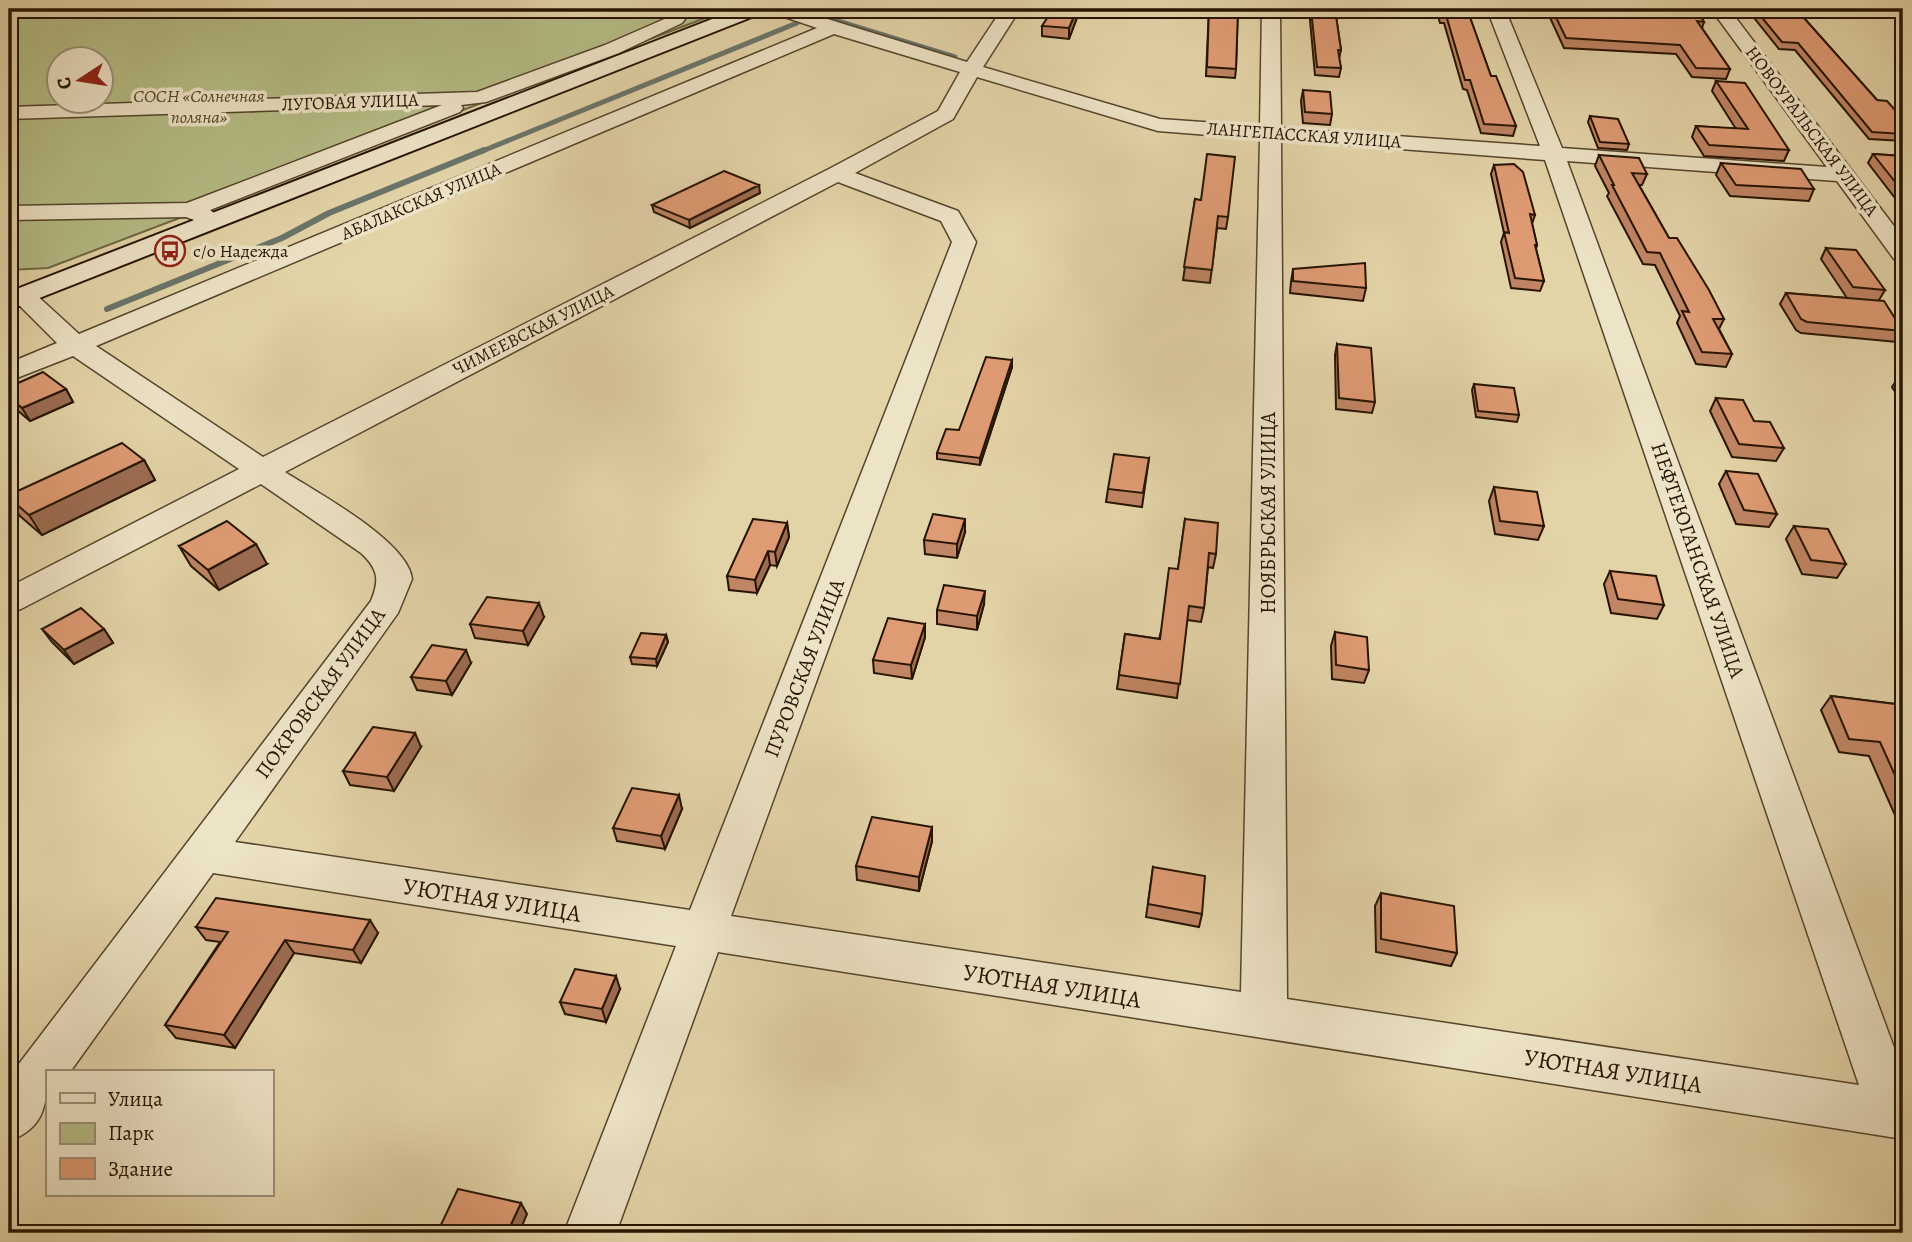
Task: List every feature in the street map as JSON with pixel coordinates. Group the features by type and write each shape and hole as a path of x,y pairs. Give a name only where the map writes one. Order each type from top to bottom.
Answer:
{"street":[{"path":"16,299 755,9"},
{"name":"ЛАНГЕПАССКАЯ УЛИЦА","path":"779,9 833,28 1158,124 1846,175"},
{"name":"ЧИМЕЕВСКАЯ УЛИЦА","path":"9,601 837,174 946,115 972,68 1011,9"},
{"name":"НОЯБРЬСКАЯ УЛИЦА","path":"1264,1018 1271,9"},
{"name":"НЕФТЕЮГАНСКАЯ УЛИЦА","path":"1496,9 1554,154 1899,1115"},
{"name":"НОВОУРАЛЬСКАЯ УЛИЦА","path":"1720,9 1903,254"},
{"name":"ЛУГОВАЯ УЛИЦА","path":"9,113 479,98 612,49 676,19"},
{"name":"АБАЛАКСКАЯ УЛИЦА","path":"9,373 833,28"},
{"path":"9,213 190,210 479,98"},
{"name":"ПУРОВСКАЯ УЛИЦА","path":"590,1233 964,243 950,216 837,174"},
{"path":"190,210 215,221"},
{"name":"ПОКРОВСКАЯ УЛИЦА","path":"9,1117 386,605 396,583 393,567 373,544 75,345 16,299"},
{"name":"УЮТНАЯ УЛИЦА","path":"202,854 1899,1115"}],"green space":[{"name":"СОСН «Солнечная поляна»","path":"9,9 729,9 48,268 9,270"}],"building":[{"path":"1053,9 1077,9 1069,28 1042,26"},
{"path":"1209,9 1238,9 1236,69 1207,67"},
{"path":"1311,9 1335,9 1341,68 1317,67"},
{"path":"1440,9 1467,9 1491,76 1496,76 1516,126 1484,124 1470,80 1465,80 1446,15 1442,15"},
{"path":"1552,9 1696,9 1704,22 1697,21 1730,69 1696,68 1680,45 1566,38"},
{"path":"1755,9 1796,9 1877,100 1887,101 1903,119 1903,134 1872,132 1798,43 1782,42"},
{"path":"1716,81 1745,83 1789,150 1709,145 1696,126 1748,129"},
{"path":"1303,90 1330,92 1332,114 1305,112"},
{"path":"1590,116 1618,119 1629,144 1600,142"},
{"path":"1207,154 1235,157 1228,217 1218,216 1212,270 1184,267 1195,199 1201,200"},
{"path":"1873,154 1903,156 1903,188 1900,188"},
{"path":"1599,155 1639,158 1647,174 1632,173 1669,238 1677,238 1709,290 1724,319 1713,319 1732,354 1702,352 1682,311 1689,312 1660,253 1647,252"},
{"path":"1721,163 1801,169 1814,189 1736,185"},
{"path":"1514,164 1523,172 1535,215 1530,214 1544,281 1515,278 1504,232 1509,233 1494,165"},
{"path":"724,171 759,185 689,220 652,205"},
{"path":"1826,248 1856,250 1885,290 1853,287"},
{"path":"1365,263 1366,288 1293,281 1293,269"},
{"path":"1786,293 1884,301 1903,331 1807,322 1801,319"},
{"path":"1337,344 1371,348 1375,402 1339,398"},
{"path":"986,357 1012,360 980,458 937,453 946,429 959,430"},
{"path":"43,372 66,389 22,408 9,397 9,387"},
{"path":"1474,384 1514,388 1519,415 1478,411"},
{"path":"1716,398 1743,400 1754,421 1770,422 1784,448 1739,444"},
{"path":"122,443 144,460 29,515 9,498 9,495"},
{"path":"1114,454 1149,458 1143,493 1108,489"},
{"path":"1726,471 1758,474 1777,514 1744,510"},
{"path":"1494,487 1537,492 1544,526 1500,521"},
{"path":"933,514 965,519 957,544 924,540"},
{"path":"753,519 787,523 775,552 768,551 755,580 727,576"},
{"path":"1185,519 1218,523 1216,554 1209,553 1204,608 1189,606 1180,684 1119,675 1125,634 1160,639 1169,568 1178,569"},
{"path":"227,521 256,544 208,570 179,546"},
{"path":"1794,526 1828,529 1846,564 1811,560"},
{"path":"1610,571 1656,576 1664,605 1618,599"},
{"path":"944,585 985,591 977,616 937,610"},
{"path":"487,597 539,603 523,631 470,624"},
{"path":"81,608 104,629 64,650 42,629"},
{"path":"888,618 925,624 911,665 873,660"},
{"path":"1335,632 1367,637 1369,670 1336,665"},
{"path":"641,633 666,635 656,659 630,657"},
{"path":"432,645 466,650 446,681 411,677"},
{"path":"1831,696 1903,705 1903,793 1880,742 1849,739"},
{"path":"373,727 415,733 387,777 343,771"},
{"path":"632,788 679,795 661,836 613,828"},
{"path":"872,817 932,827 919,877 856,866"},
{"path":"1153,867 1205,876 1202,914 1148,904"},
{"path":"1381,893 1454,906 1457,953 1381,939"},
{"path":"216,898 370,920 353,950 285,940 224,1035 165,1025 228,932 196,927"},
{"path":"575,969 616,976 602,1009 560,1002"},
{"path":"458,1189 521,1203 507,1233 437,1233"}],"waterway":[{"path":"833,9 818,15 955,57"},
{"path":"480,152 797,23"},
{"path":"107,309 282,238 329,213 484,150"}],"place":[{"name":"с/о Надежда","path":"170,251"}]}
